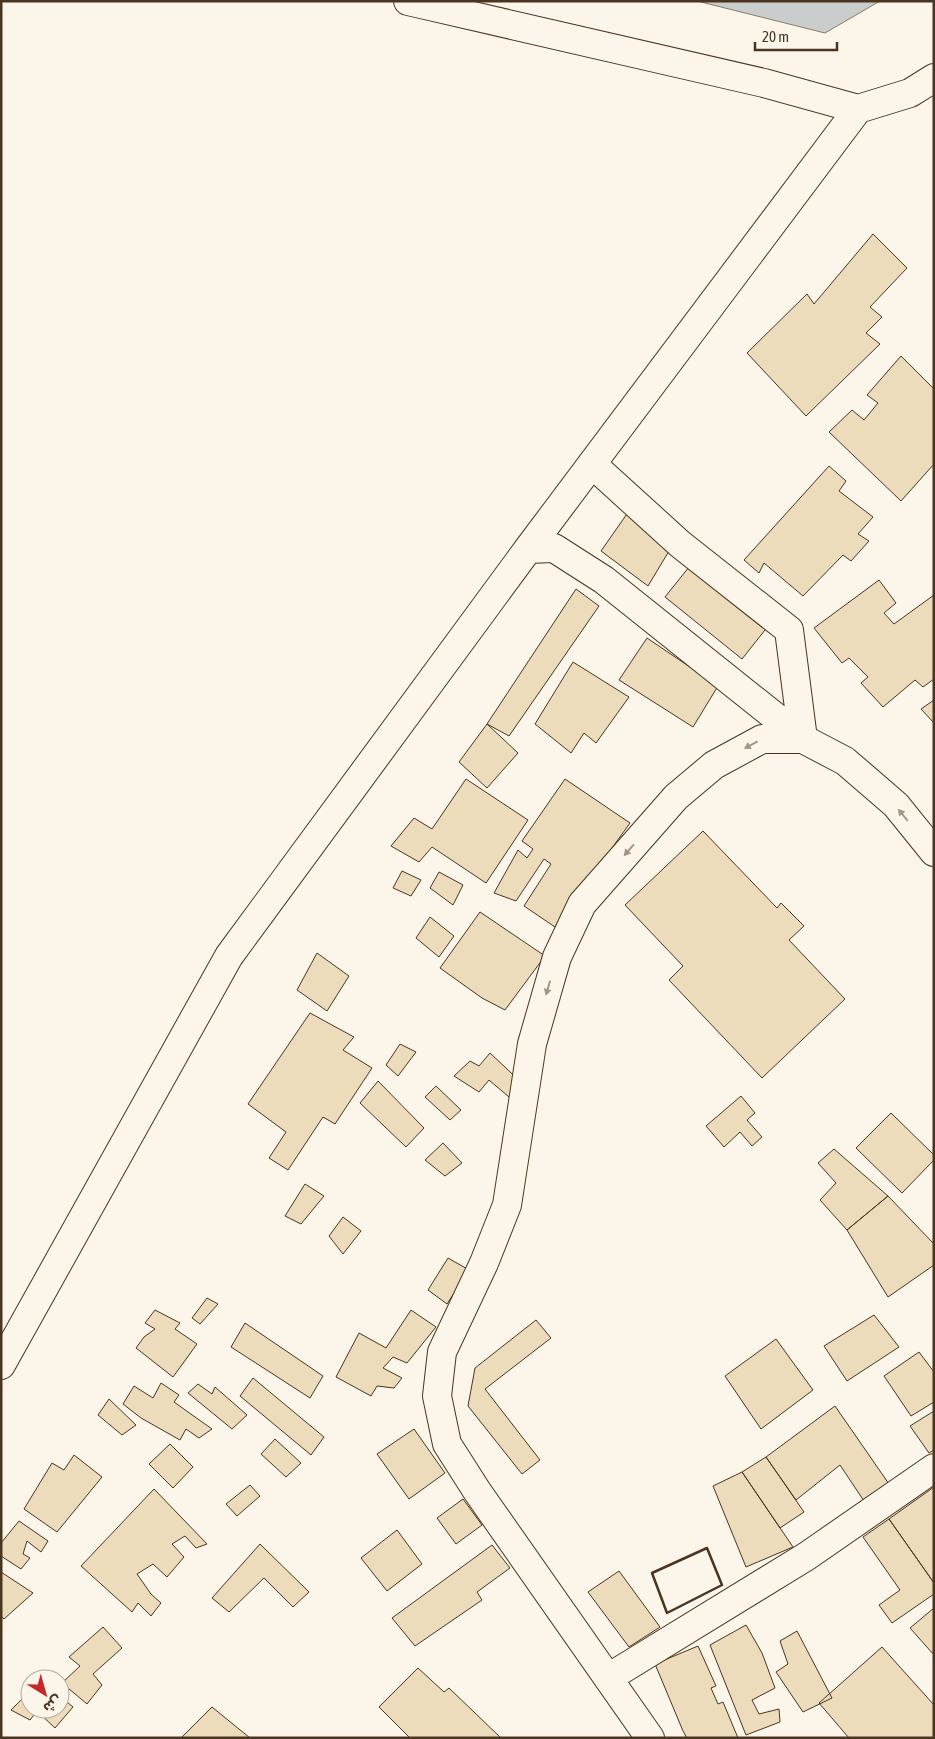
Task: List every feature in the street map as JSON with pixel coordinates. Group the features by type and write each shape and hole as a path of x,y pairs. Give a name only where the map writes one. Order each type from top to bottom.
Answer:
{"street":[{"path":"408,1 764,82 858,109 910,93 934,78"},
{"path":"4,1354 229,956 528,549 858,109"},
{"path":"592,464 680,544 789,630 803,739"},
{"path":"528,549 554,548 604,580 803,739 845,761 896,806 934,852"},
{"path":"650,1738 477,1491 447,1444 438,1396 442,1352 484,1263 507,1205 532,1044 557,957 582,904 676,797 714,765 762,739 803,739"},
{"path":"608,1678 807,1556 934,1468"}],"shaded area":[{"path":"697,1 880,1 825,33"}],"building":[{"path":"873,234 907,268 870,307 882,317 866,333 880,344 806,416 747,353 807,294 814,304"},
{"path":"901,356 934,389 934,464 901,501 829,432 852,410 864,420 878,403 867,395"},
{"path":"829,466 846,481 839,491 873,517 858,534 869,541 851,561 843,555 803,596 764,563 759,573 744,560"},
{"path":"629,511 672,546 648,586 601,551"},
{"path":"689,567 769,625 742,659 665,597"},
{"path":"879,580 896,603 884,613 894,624 934,595 934,679 923,687 915,680 883,707 861,683 868,677 849,658 842,663 814,628"},
{"path":"576,589 599,606 509,736 487,724"},
{"path":"647,638 718,686 693,727 619,680"},
{"path":"573,662 629,697 596,743 584,733 571,753 535,724"},
{"path":"934,700 934,723 921,709"},
{"path":"487,724 518,753 487,788 459,762"},
{"path":"466,779 528,820 486,883 432,847 419,862 391,846 414,818 432,829"},
{"path":"565,779 630,823 555,927 524,906 551,864 544,859 516,901 494,893 518,850 527,858 533,849 522,841"},
{"path":"703,831 777,908 781,903 804,926 789,940 845,999 762,1078 669,980 683,966 625,905"},
{"path":"402,871 421,880 411,896 393,888"},
{"path":"439,872 463,885 453,905 430,888"},
{"path":"480,912 545,956 505,1010 482,998 440,968"},
{"path":"430,917 454,936 439,957 416,938"},
{"path":"317,953 349,976 327,1011 297,990"},
{"path":"310,1013 354,1037 343,1050 372,1068 335,1124 323,1117 288,1170 269,1158 286,1132 248,1104"},
{"path":"400,1044 416,1052 398,1076 386,1065"},
{"path":"490,1053 525,1086 516,1103 489,1080 479,1092 454,1076 470,1061 479,1066"},
{"path":"378,1081 424,1128 406,1147 360,1103"},
{"path":"436,1086 461,1110 450,1120 425,1097"},
{"path":"741,1096 755,1113 747,1120 762,1137 752,1146 740,1132 724,1147 706,1126"},
{"path":"891,1113 934,1155 934,1160 902,1193 856,1148"},
{"path":"443,1143 462,1163 445,1176 425,1160"},
{"path":"834,1149 888,1196 847,1230 820,1200 836,1183 818,1163"},
{"path":"305,1184 324,1196 301,1224 285,1216"},
{"path":"888,1196 934,1244 934,1265 888,1297 847,1230"},
{"path":"343,1217 361,1231 343,1254 329,1236"},
{"path":"448,1258 469,1270 447,1304 428,1290"},
{"path":"207,1298 218,1304 200,1324 192,1318"},
{"path":"155,1310 180,1323 175,1329 197,1344 173,1377 136,1348 144,1337 155,1329 145,1323"},
{"path":"411,1310 436,1327 407,1363 393,1357 383,1368 402,1378 394,1388 377,1386 371,1396 336,1377 359,1333 386,1348"},
{"path":"874,1315 899,1347 847,1381 824,1346"},
{"path":"536,1320 551,1338 485,1389 540,1460 522,1474 468,1406 475,1368"},
{"path":"245,1323 323,1376 310,1398 231,1347"},
{"path":"776,1339 813,1390 761,1429 725,1376"},
{"path":"919,1352 934,1372 934,1402 911,1416 884,1376"},
{"path":"253,1378 324,1437 311,1455 240,1396"},
{"path":"161,1383 179,1395 174,1402 212,1429 199,1438 186,1429 180,1440 141,1418 123,1404 134,1386 153,1398"},
{"path":"198,1384 212,1394 215,1387 247,1415 232,1429 188,1393"},
{"path":"109,1399 136,1425 122,1435 98,1415"},
{"path":"835,1406 889,1484 864,1501 840,1465 796,1500 766,1457"},
{"path":"934,1411 934,1450 929,1453 910,1426"},
{"path":"414,1429 445,1473 409,1499 377,1454"},
{"path":"275,1439 301,1463 286,1477 261,1454"},
{"path":"170,1444 193,1467 173,1488 149,1464"},
{"path":"74,1455 102,1477 57,1532 24,1509 52,1463 64,1470"},
{"path":"766,1457 804,1512 780,1528 742,1472"},
{"path":"742,1472 793,1547 746,1567 713,1486"},
{"path":"250,1485 260,1496 237,1516 226,1504"},
{"path":"934,1487 934,1583 889,1519"},
{"path":"154,1489 207,1544 196,1548 185,1536 172,1544 184,1557 167,1577 153,1564 137,1574 151,1594 161,1603 151,1616 138,1603 132,1612 81,1566"},
{"path":"463,1499 482,1525 456,1544 437,1518"},
{"path":"889,1519 934,1583 934,1594 892,1623 879,1605 900,1590 863,1537"},
{"path":"19,1521 48,1541 41,1552 27,1541 23,1554 30,1558 21,1569 1,1556 1,1543"},
{"path":"397,1530 422,1564 387,1591 361,1558"},
{"path":"260,1544 309,1592 293,1607 264,1578 229,1612 212,1598"},
{"path":"492,1545 510,1568 477,1592 482,1600 415,1646 392,1618"},
{"path":"619,1571 660,1627 629,1647 588,1592"},
{"path":"1,1572 33,1593 4,1619 1,1616"},
{"path":"934,1608 934,1655 910,1628"},
{"path":"746,1625 762,1653 775,1688 752,1700 759,1714 779,1709 780,1722 746,1735 710,1645"},
{"path":"103,1627 122,1648 93,1674 102,1685 87,1704 70,1690 70,1675 80,1666 69,1657"},
{"path":"797,1631 832,1698 803,1712 776,1672 788,1664 780,1641"},
{"path":"698,1646 716,1686 711,1688 718,1704 723,1702 738,1738 687,1738 683,1731 655,1664"},
{"path":"882,1647 934,1705 934,1738 849,1738 819,1703"},
{"path":"418,1668 444,1692 449,1688 501,1738 410,1738 379,1707"},
{"path":"20,1701 20,1715 11,1710"},
{"path":"212,1707 250,1738 181,1738"},
{"path":"45,1719 63,1719 55,1728"}],"wall":[{"path":"707,1548 722,1585 667,1613 652,1573 707,1548"}]}
